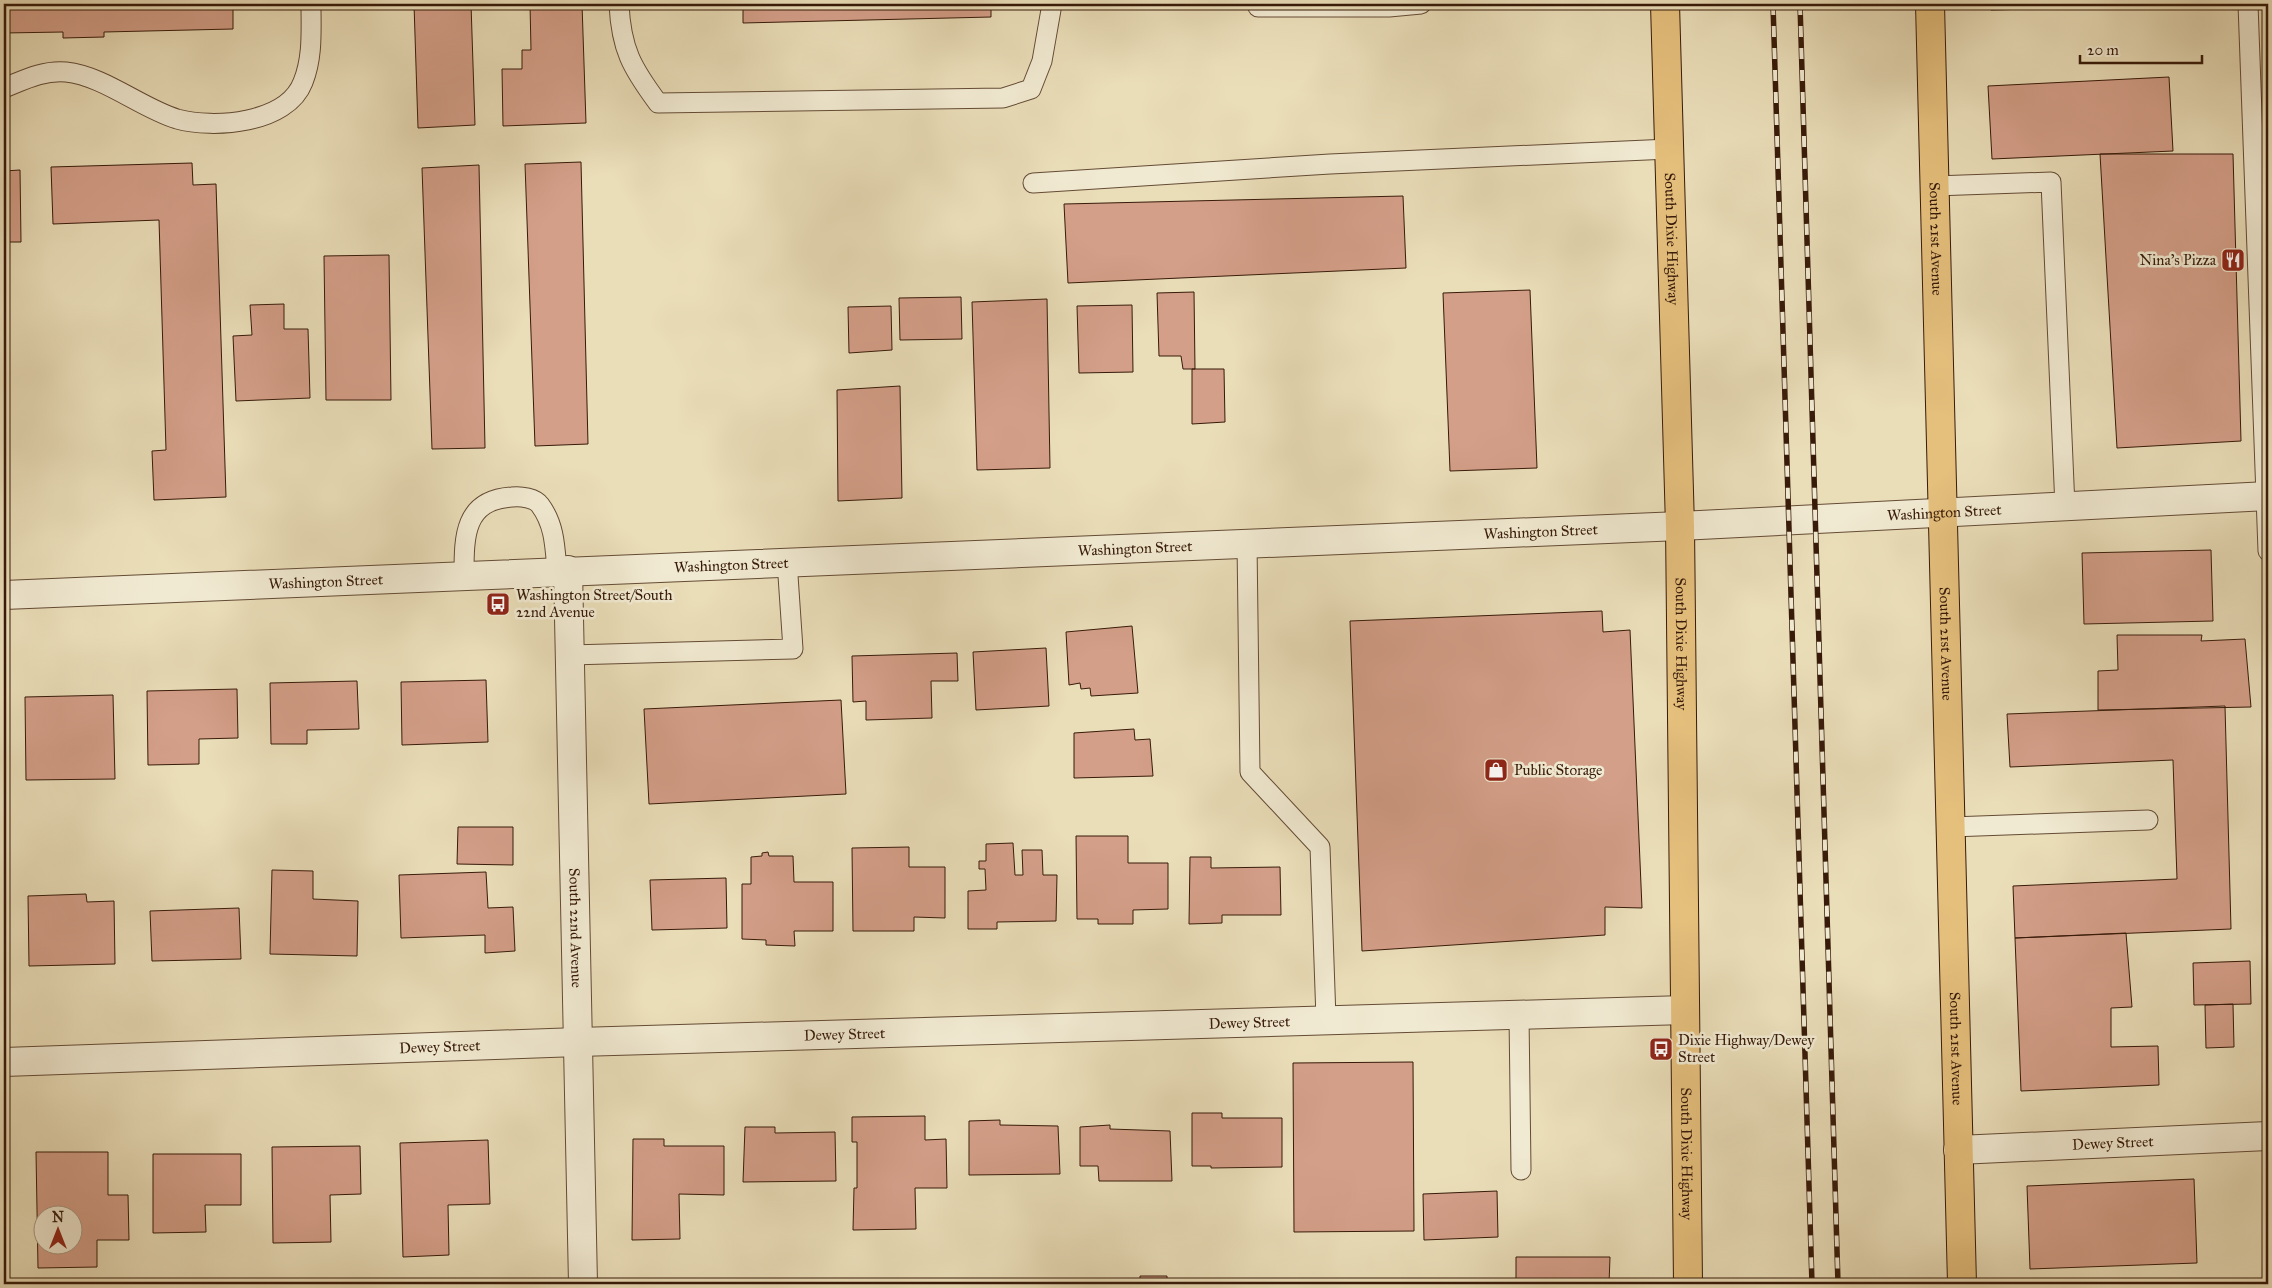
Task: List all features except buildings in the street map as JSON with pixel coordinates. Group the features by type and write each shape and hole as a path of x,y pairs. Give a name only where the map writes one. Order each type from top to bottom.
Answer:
{"main road":[{"name":"South Dixie Highway","path":"1665,4 1680,526 1688,1284"},
{"name":"South 21st Avenue","path":"1930,4 1941,512 1962,1284"}],"street":[{"name":"Washington Street","path":"4,595 787,561 1680,526 2267,496"},
{"name":"South 22nd Avenue","path":"563,571 570,655 583,1284"},
{"name":"Dewey Street","path":"4,1062 578,1042 1685,1010"},
{"name":"Dewey Street","path":"1958,1150 2268,1136"}],"lane":[{"path":"4,88 42,73 66,72 91,80 177,119 206,124 244,122 275,110 288,101 302,85 311,58 311,4"},
{"path":"619,4 620,23 626,54 636,73 658,103 1003,98 1031,89 1042,60 1052,4"},
{"path":"1258,7 1389,7 1421,4"},
{"path":"2248,4 2261,179 2268,550"},
{"path":"1033,183 1330,164 1670,148"},
{"path":"1934,186 2051,182 2065,507"},
{"path":"464,575 464,542 469,523 481,505 500,498 521,496 539,503 547,516 553,530 563,571"},
{"path":"1247,543 1250,772 1320,847 1326,1019"},
{"path":"570,655 793,649 787,561"},
{"path":"1951,828 2148,820"},
{"path":"1519,1015 1521,1170"}],"railway":[{"path":"1773,4 1812,1284"},
{"path":"1800,4 1838,1284"}],"place":[{"name":"Nina's Pizza","path":"2233,260"},
{"name":"Washington Street/South 22nd Avenue","path":"498,604"},
{"name":"Public Storage","path":"1496,770"},
{"name":"Dixie Highway/Dewey Street","path":"1661,1049"}]}
